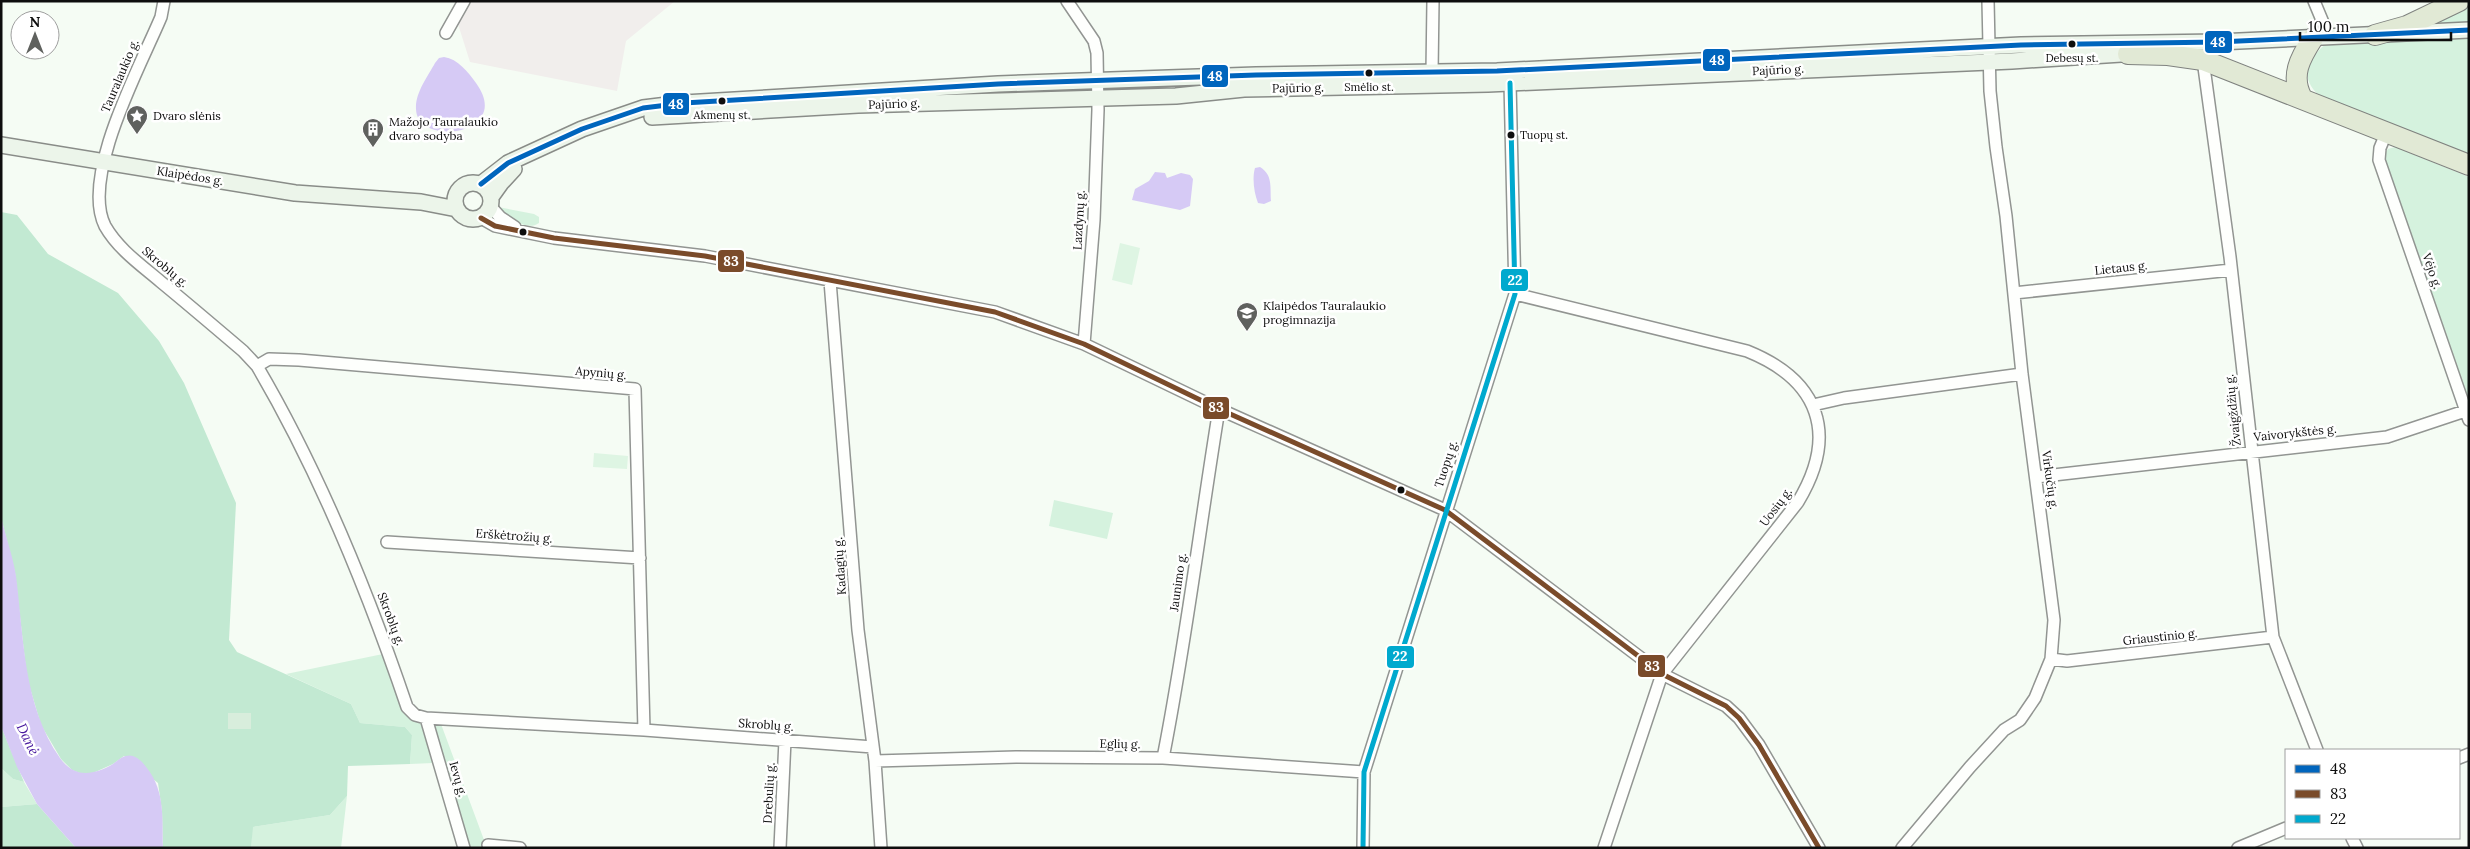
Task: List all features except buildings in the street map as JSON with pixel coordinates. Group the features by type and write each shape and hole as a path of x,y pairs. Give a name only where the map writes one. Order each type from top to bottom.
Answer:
{"highway":[{"path":"2375,35 2407,26 2459,1"},
{"path":"2302,98 2295,86 2297,73 2302,59 2319,38"},
{"path":"2128,54 2168,55 2204,60 2469,165"}],"main road":[{"name":"Pajūrio g.","path":"421,202 457,192 470,183 481,184 508,163 616,116 643,108 684,102 998,84 1256,75 1497,71 1990,46 2218,42 2469,30"},
{"name":"Pajūrio g.","path":"380,201 421,202 457,209 464,217 488,207 506,177 522,164 597,132 663,115 858,105 1176,96 1244,89 1510,83 1990,62 2128,54 2218,42"},
{"name":"Klaipėdos g.","path":"1,145 295,194 380,201"},
{"path":"481,184 488,207"},
{"path":"457,192 455,197 457,209"}],"street":[{"name":"Tauralaukio g.","path":"104,162 108,140 161,17 164,1"},
{"path":"446,33 464,1"},
{"name":"Lazdynų g.","path":"1067,1 1094,41 1097,53 1098,97 1094,220 1084,344"},
{"path":"1432,72 1433,1"},
{"name":"Virkučių g.","path":"1902,848 1970,767 2004,730 2020,720 2035,698 2051,659 2054,620 2022,374 2006,216 1996,147 1988,1"},
{"path":"2314,1 2324,25 2319,38"},
{"name":"Žvaigždžių g.","path":"2204,60 2232,270 2273,638 2317,749"},
{"name":"Tuopų g.","path":"1363,848 1364,772 1445,510 1515,294 1510,83"},
{"name":"Vėjo g.","path":"2386,131 2380,148 2379,160 2467,415"},
{"name":"Skroblų g.","path":"104,162 100,195 102,216 113,238 122,249 243,351 257,366 329,505 378,622 407,707 415,715 426,718 644,730 873,747"},
{"path":"488,207 496,226 593,244 705,256 995,312 1084,344 1219,409 1445,510 1662,674 1715,699 1739,718 1759,745 1819,848"},
{"name":"Lietaus g.","path":"2014,293 2232,270"},
{"name":"Kadagių g.","path":"830,281 858,630 875,761 881,848"},
{"path":"1515,294 1747,351 1777,366 1805,393 1814,405 1844,398 2022,374"},
{"name":"Apynių g.","path":"257,366 269,359 299,360 635,389 644,730"},
{"name":"Uosių g.","path":"1604,848 1662,674 1798,502 1806,489 1818,449 1818,426 1814,405"},
{"name":"Jaunimo g.","path":"1164,758 1178,686 1195,557 1219,409"},
{"name":"Vaivorykštės g.","path":"2036,476 2387,437 2467,415"},
{"name":"Erškėtrožių g.","path":"387,542 640,558"},
{"name":"Griaustinio g.","path":"2051,659 2067,661 2273,638"},
{"name":"Ievų g.","path":"426,718 464,848"},
{"name":"Drebulių g.","path":"780,848 785,740"},
{"name":"Eglių g.","path":"875,761 1016,756 1164,758 1364,772"},
{"path":"2238,848 2285,828"},
{"path":"488,846 520,848"}],"shaded area":[{"path":"462,1 675,1 626,41 617,91 470,62 458,24"}],"green space":[{"path":"2469,3 2469,22 2423,26"},
{"path":"2469,36 2469,157 2323,99 2311,85 2308,78 2309,64 2318,51 2326,44"},
{"path":"2395,147 2469,177 2469,407 2383,156 2388,149"},
{"path":"498,207 534,214 539,217 539,223 529,226 523,225 499,210"},
{"path":"1,212 17,215 48,254 118,293 159,341 184,383 236,503 229,640 237,652 351,704 360,723 405,727 412,735 410,764 348,766 347,796 330,815 253,827 251,848 163,848 162,811 158,783 124,756 113,764 93,773 82,774 72,770 61,759 41,725 27,678 15,573 1,517"},
{"path":"1120,243 1140,248 1132,285 1112,280"},
{"path":"594,453 628,456 627,469 593,467"},
{"path":"1054,500 1113,513 1107,539 1049,526"},
{"path":"383,654 406,713 419,723 441,724 487,848 459,848 433,763 410,764 412,735 405,727 360,723 351,704 286,674"},
{"path":"228,713 251,713 251,729 228,729"},
{"path":"1,726 24,782 13,779 1,768"},
{"path":"1,768 13,779 24,782 37,804 1,807"},
{"path":"347,796 341,848 251,848 252,827 330,815"},
{"path":"37,804 76,848 1,848 1,807"}],"water":[{"path":"444,57 454,60 466,70 476,83 484,101 483,114 474,124 461,130 445,132 431,129 420,121 416,109 422,85 435,63 439,58"},
{"path":"1260,167 1267,174 1271,186 1271,201 1264,204 1258,203 1254,186 1255,168"},
{"path":"1155,172 1165,173 1167,178 1181,173 1190,175 1193,179 1190,206 1180,210 1132,200 1135,189 1149,181"},
{"name":"Danė","path":"1,517 16,576 27,670 39,716 48,738 66,765 78,772 99,771 122,757 130,756 139,759 150,772 159,792 163,848 76,848 37,804 17,767 1,726"}],"transit line":[{"name":"48","path":"481,184 508,163 582,129 643,108 684,103 998,84 1256,75 1497,71 2021,45 2218,42 2469,30"},
{"name":"22","path":"1363,848 1364,772 1515,294 1510,83"},
{"name":"83","path":"481,218 495,226 554,238 705,256 995,312 1084,344 1219,409 1445,510 1662,674 1726,706 1739,718 1759,745 1819,848"}],"place":[{"name":"Debesų st.","path":"2072,44"},
{"name":"Smėlio st.","path":"1369,73"},
{"name":"Akmenų st.","path":"722,101"},
{"name":"Dvaro slėnis","path":"137,135"},
{"name":"Tuopų st.","path":"1511,135"},
{"name":"Mažojo Tauralaukio dvaro sodyba","path":"373,148"},
{"name":"Klaipėdos Tauralaukio progimnazija","path":"1247,332"}]}
